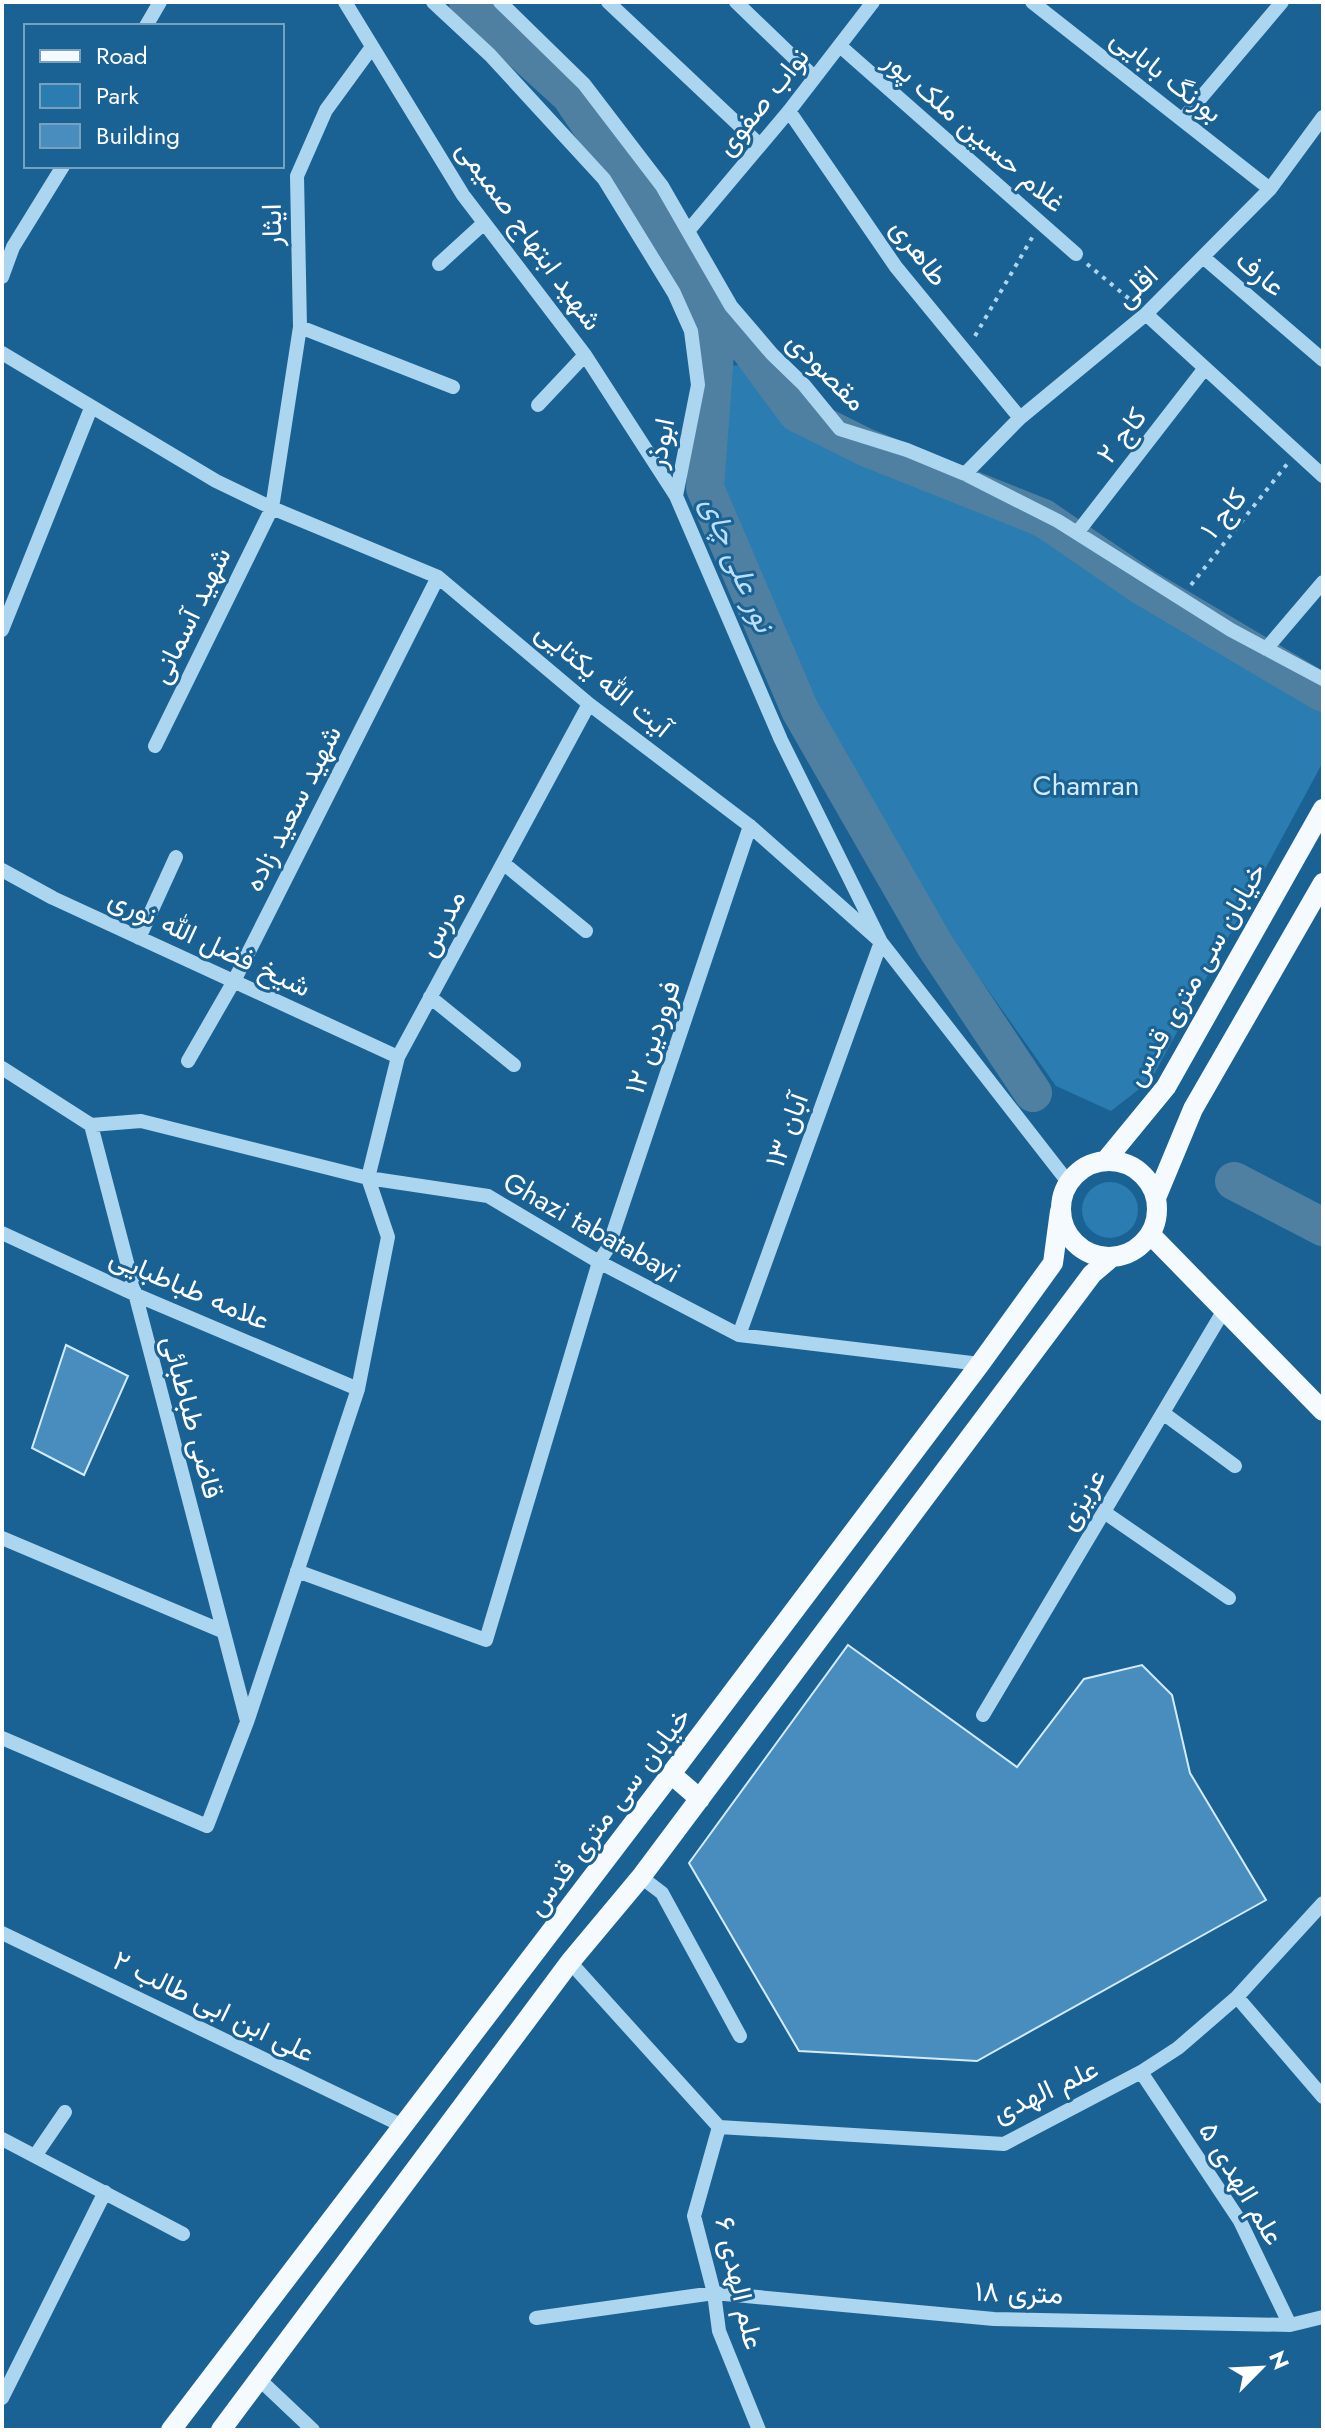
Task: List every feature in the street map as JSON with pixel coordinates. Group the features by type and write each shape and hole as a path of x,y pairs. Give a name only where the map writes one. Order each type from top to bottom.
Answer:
{"main road":[{"name":"خیابان سی متری قدس","path":"1106,1160 1166,1087 1323,809"},
{"path":"1156,1198 1193,1109 1323,883"},
{"path":"1106,1160 1120,1161 1143,1175 1151,1185 1157,1211 1150,1234 1132,1252 1112,1257 1097,1256 1071,1240 1063,1227 1060,1211 1061,1196 1078,1170 1106,1160"},
{"name":"خیابان سی متری قدس","path":"171,2430 980,1364 1053,1263 1060,1211"},
{"path":"1150,1234 1323,1411"},
{"path":"221,2430 570,1962 641,1877 700,1799 1075,1296 1092,1274 1112,1257"},
{"path":"671,1774 700,1799"}],"street":[{"path":"147,24 160,2"},
{"name":"شهید ابتهاج صمیمی","path":"345,2 463,195 585,355 676,496"},
{"name":"ابوذر","path":"433,2 490,55 604,179 674,293 691,331 698,385 676,496 781,740 881,942"},
{"name":"مقصودی","path":"500,2 584,84 662,186 731,306 840,429 907,450 965,474 1058,521 1231,630 1323,679"},
{"path":"608,2 760,145"},
{"path":"736,2 814,77"},
{"name":"نواب صفوی","path":"688,231 789,111 873,2"},
{"name":"بورنگ بابایی","path":"1032,2 1270,189"},
{"path":"1182,120 1282,2"},
{"name":"غلام حسین ملک پور","path":"840,46 1076,254"},
{"name":"ایثار","path":"272,508 300,327 297,176 326,110 372,47"},
{"name":"طاهری","path":"789,111 896,267 1020,418"},
{"name":"اقلی","path":"965,474 1020,418 1146,314 1317,137 1323,117"},
{"path":"2,277 8,241 62,168"},
{"path":"439,264 484,223"},
{"name":"عارف","path":"1203,257 1323,360"},
{"path":"1146,314 1323,476"},
{"path":"300,327 453,387"},
{"name":"آیت الله یکتایی","path":"2,353 216,481 272,508 438,577 589,704 750,826 881,942 1068,1182"},
{"path":"538,405 585,355"},
{"name":"کاج ۲","path":"1077,533 1205,368"},
{"path":"2,630 91,408"},
{"name":"شهید آسمانی","path":"155,746 272,508"},
{"name":"شهید سعید زاده","path":"188,1061 234,981 438,577"},
{"path":"1266,649 1323,582"},
{"name":"مدرس","path":"368,1178 398,1057 589,704"},
{"name":"۱۲ فروردین","path":"297,1571 486,1640 599,1262 608,1248 750,826"},
{"path":"139,938 176,857"},
{"path":"503,863 586,931"},
{"name":"شیخ فضل الله نوری","path":"2,870 53,898 398,1057"},
{"name":"۱۳ آبان","path":"739,1335 881,942"},
{"path":"430,997 514,1065"},
{"path":"2,1068 91,1125"},
{"name":"Ghazi tabatabayi","path":"91,1125 141,1121 368,1178 488,1196 599,1262 739,1335 980,1364"},
{"name":"قاضی طباطبائی","path":"91,1125 247,1722"},
{"path":"2,1738 207,1826 247,1722 358,1389 388,1237 368,1178"},
{"name":"علامه طباطبایی","path":"2,1233 134,1294 358,1389"},
{"name":"عزیزی","path":"983,1715 1224,1310"},
{"path":"1163,1413 1235,1466"},
{"path":"1104,1512 1229,1598"},
{"path":"2,1538 222,1631"},
{"path":"641,1877 662,1893 740,2036"},
{"name":"علم الهدی","path":"719,2127 1004,2144 1141,2072 1178,2048 1237,1997 1320,1913"},
{"name":"علی ابن ابی طالب ۲","path":"2,1933 403,2126"},
{"path":"570,1962 719,2127"},
{"path":"1237,1997 1323,2097"},
{"name":"علم الهدی ۵","path":"1141,2072 1240,2221 1290,2325"},
{"path":"35,2156 65,2112"},
{"name":"علم الهدی ۶","path":"719,2127 694,2216 714,2293 719,2331 759,2430"},
{"path":"2,2139 183,2234"},
{"path":"2,2398 105,2192"},
{"name":"۱۸ متری","path":"536,2318 714,2293 994,2319 1290,2325 1323,2317"},
{"path":"260,2380 313,2430"}],"path":[{"path":"966,352 1041,223"},
{"path":"1076,254 1146,314"},
{"name":"کاج ۱","path":"1180,598 1297,452"}],"green space":[{"name":"Chamran","path":"755,364 810,398 859,448 1075,541 1199,624 1323,694 1323,762 1151,1080 1111,1111 1056,1086 876,832 718,500 728,366"},
{"path":"1110,1182 1130,1190 1138,1210 1130,1230 1110,1238 1090,1230 1082,1210 1090,1190"}],"building":[{"path":"66,1345 128,1376 84,1475 32,1448"},
{"path":"848,1645 1017,1767 1084,1679 1142,1665 1172,1695 1190,1773 1266,1900 977,2061 799,2051 689,1863"}],"waterway":[{"name":"نور علی چای","path":"468,2 570,95 700,289 715,353 705,488 800,710 936,947 1033,1093"},
{"path":"704,294 743,340 797,413 865,447 1043,518 1144,587 1323,693"},
{"path":"1234,1181 1323,1227"}]}
